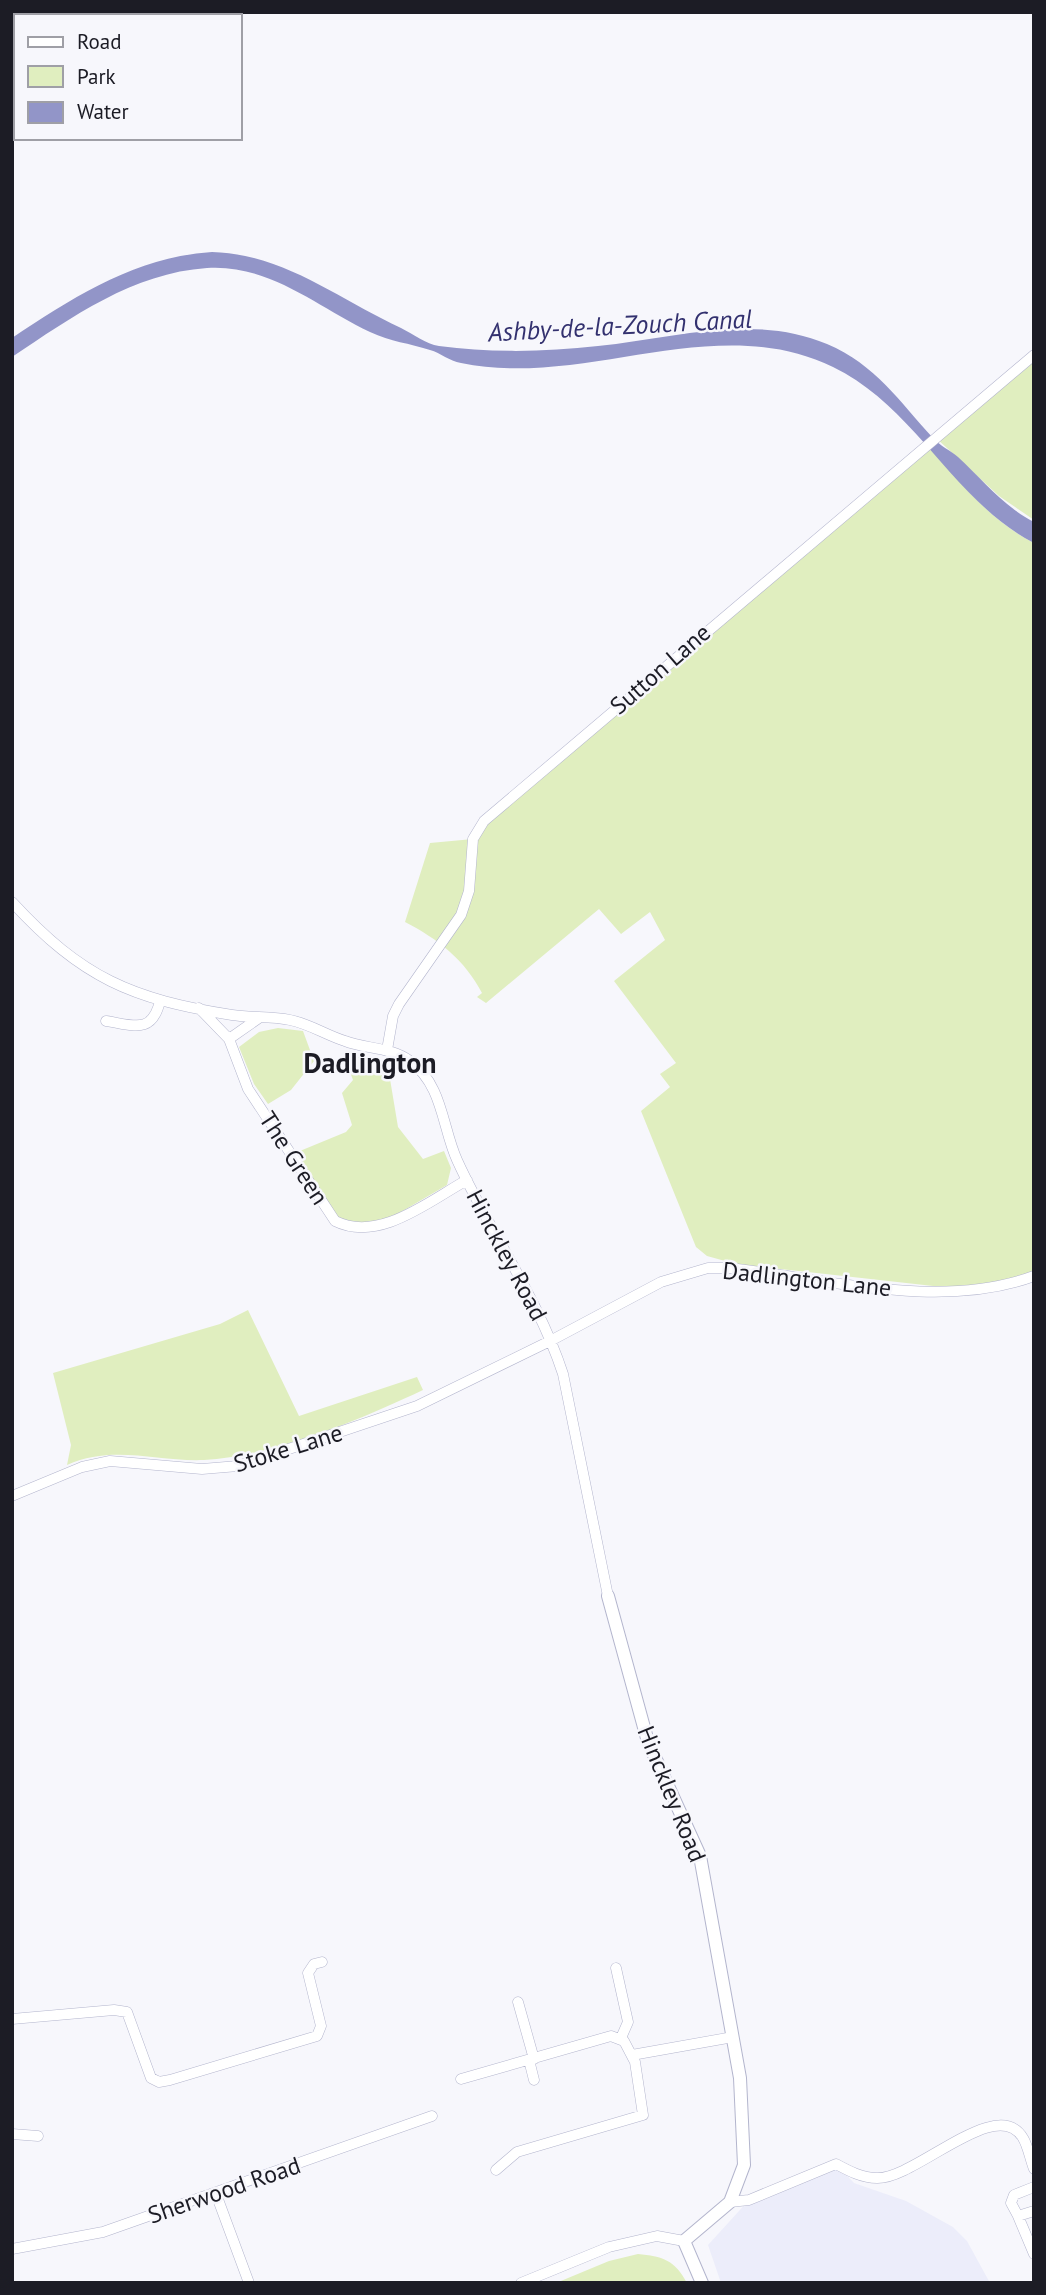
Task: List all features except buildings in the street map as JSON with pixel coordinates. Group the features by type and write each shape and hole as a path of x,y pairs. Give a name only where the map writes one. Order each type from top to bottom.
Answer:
{"street":[{"name":"Sutton Lane","path":"387,1051 393,1016 399,1004 461,915 469,891 473,839 484,821 1034,355"},
{"name":"Hinckley Road","path":"12,901 50,941 84,968 117,986 160,1001 232,1015 287,1019 346,1042 387,1051 412,1062 433,1089 446,1120 451,1147 552,1340 563,1374 608,1596 648,1742 700,1856 740,2078 744,2165 730,2202 684,2241"},
{"path":"106,1021 139,1026 149,1023 156,1017 160,1001"},
{"name":"The Green","path":"199,1008 229,1039 248,1089 335,1222 346,1227 363,1229 384,1226 467,1180"},
{"path":"229,1039 258,1018"},
{"path":"118,1036 119,1023"},
{"name":"Dadlington Lane","path":"552,1340 660,1282 708,1268 728,1268 943,1293 1006,1287 1034,1276"},
{"name":"Stoke Lane","path":"12,1496 82,1467 110,1461 202,1469 238,1466 417,1406 552,1340"},
{"path":"12,2020 114,2010 127,2012 150,2078 159,2082 170,2080 317,2036 321,2026 308,1972 314,1964 322,1962"},
{"path":"616,1968 628,2022 621,2039"},
{"path":"518,2002 534,2080"},
{"path":"461,2079 608,2037 621,2039 632,2055 641,2087 643,2115 517,2152 496,2171"},
{"path":"632,2055 733,2037"},
{"name":"Sherwood Road","path":"12,2249 86,2237 216,2194 432,2116"},
{"path":"730,2202 749,2200 836,2164 855,2174 879,2178 898,2173 919,2165 984,2126 996,2123 1013,2128 1023,2137 1034,2169"},
{"path":"12,2134 38,2136"},
{"path":"1034,2187 1011,2198 1034,2254"},
{"path":"216,2194 249,2283"},
{"path":"1018,2216 1034,2211"},
{"path":"521,2283 606,2247 657,2236 684,2241 702,2283"}],"shaded area":[{"path":"836,2164 854,2183 906,2201 953,2227 967,2241 990,2283 721,2283 708,2245 749,2200"}],"green space":[{"path":"12,12 135,12 14,14 12,127"},
{"path":"1034,355 1034,520 999,496 935,437"},
{"path":"927,444 963,486 989,511 1034,543 1034,1273 988,1287 942,1287 736,1264 707,1256 696,1247 641,1111 670,1087 660,1074 676,1063 614,981 665,940 650,912 621,934 599,909 486,1003 477,997 482,993 459,961 439,943 405,922 430,843 473,839 484,821"},
{"path":"278,1028 303,1031 314,1061 291,1090 268,1104 254,1084 239,1047 259,1032"},
{"path":"352,1051 401,1068 390,1079 398,1127 423,1159 444,1151 451,1168 447,1185 382,1223 363,1227 336,1219 295,1153 346,1132 352,1125 342,1093 353,1080 346,1061"},
{"path":"248,1310 299,1416 417,1377 423,1390 316,1435 259,1452 204,1460 135,1455 101,1456 67,1465 71,1445 53,1373 220,1324"},
{"path":"638,2254 654,2256 673,2264 687,2283 556,2283 609,2261"}],"water":[{"path":"212,252 238,255 287,269 424,341 439,346 499,351 558,350 713,330 742,329 771,330 827,344 873,373 936,441 958,457 1003,500 1034,522 1034,543 1006,525 980,503 912,429 862,384 833,367 788,351 742,346 696,347 554,366 507,368 461,363 434,351 370,332 272,280 252,273 207,268 154,278 104,299 12,357 12,338 107,281 158,262 184,255"}],"district":[{"name":"Dadlington","path":"370,1062"}],"water label":[{"name":"Ashby-de-la-Zouch Canal","path":"620,325"}]}
